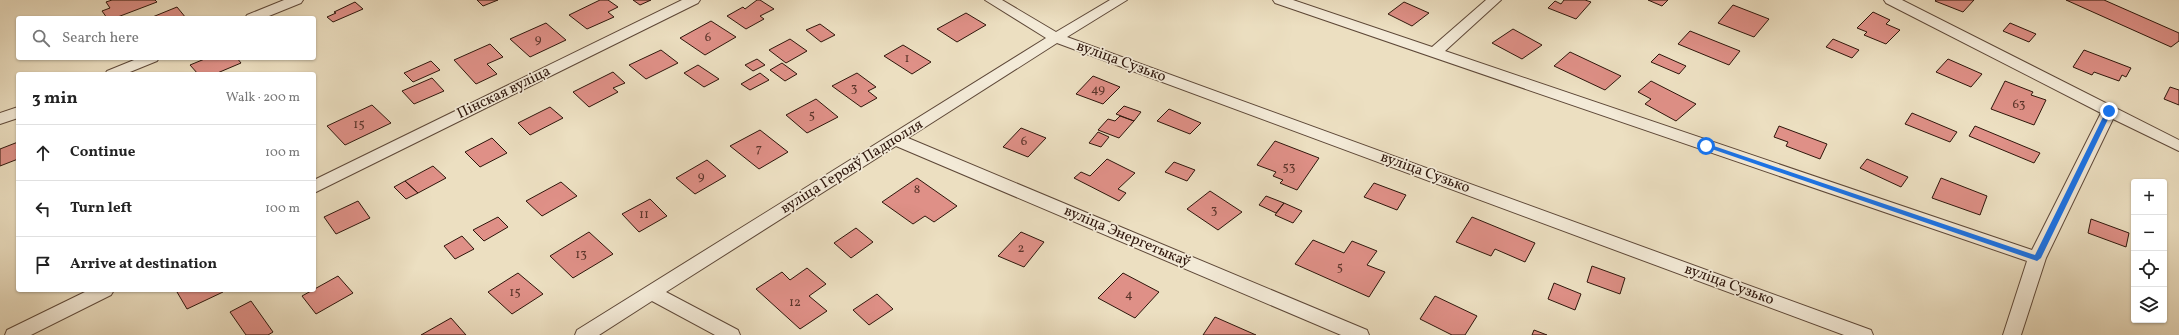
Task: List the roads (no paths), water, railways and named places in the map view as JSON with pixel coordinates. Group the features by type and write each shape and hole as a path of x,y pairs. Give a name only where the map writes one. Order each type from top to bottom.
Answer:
{"street":[{"path":"257,16 296,0"},
{"name":"Пінская вуліца","path":"316,186 693,0"},
{"name":"вуліца Сузько","path":"992,0 1056,38 1864,335"},
{"name":"вуліца Герояў Падполля","path":"584,335 1056,38 1120,0"},
{"path":"1280,0 2037,258"},
{"path":"1434,53 1494,0"},
{"path":"1891,0 2179,146"},
{"path":"117,72 147,60"},
{"path":"2012,335 2037,258 2109,111"},
{"path":"0,119 16,113"},
{"name":"вуліца Энергетыкаў","path":"895,139 1360,335"},
{"path":"14,335 101,292"},
{"path":"653,293 731,335"}]}
